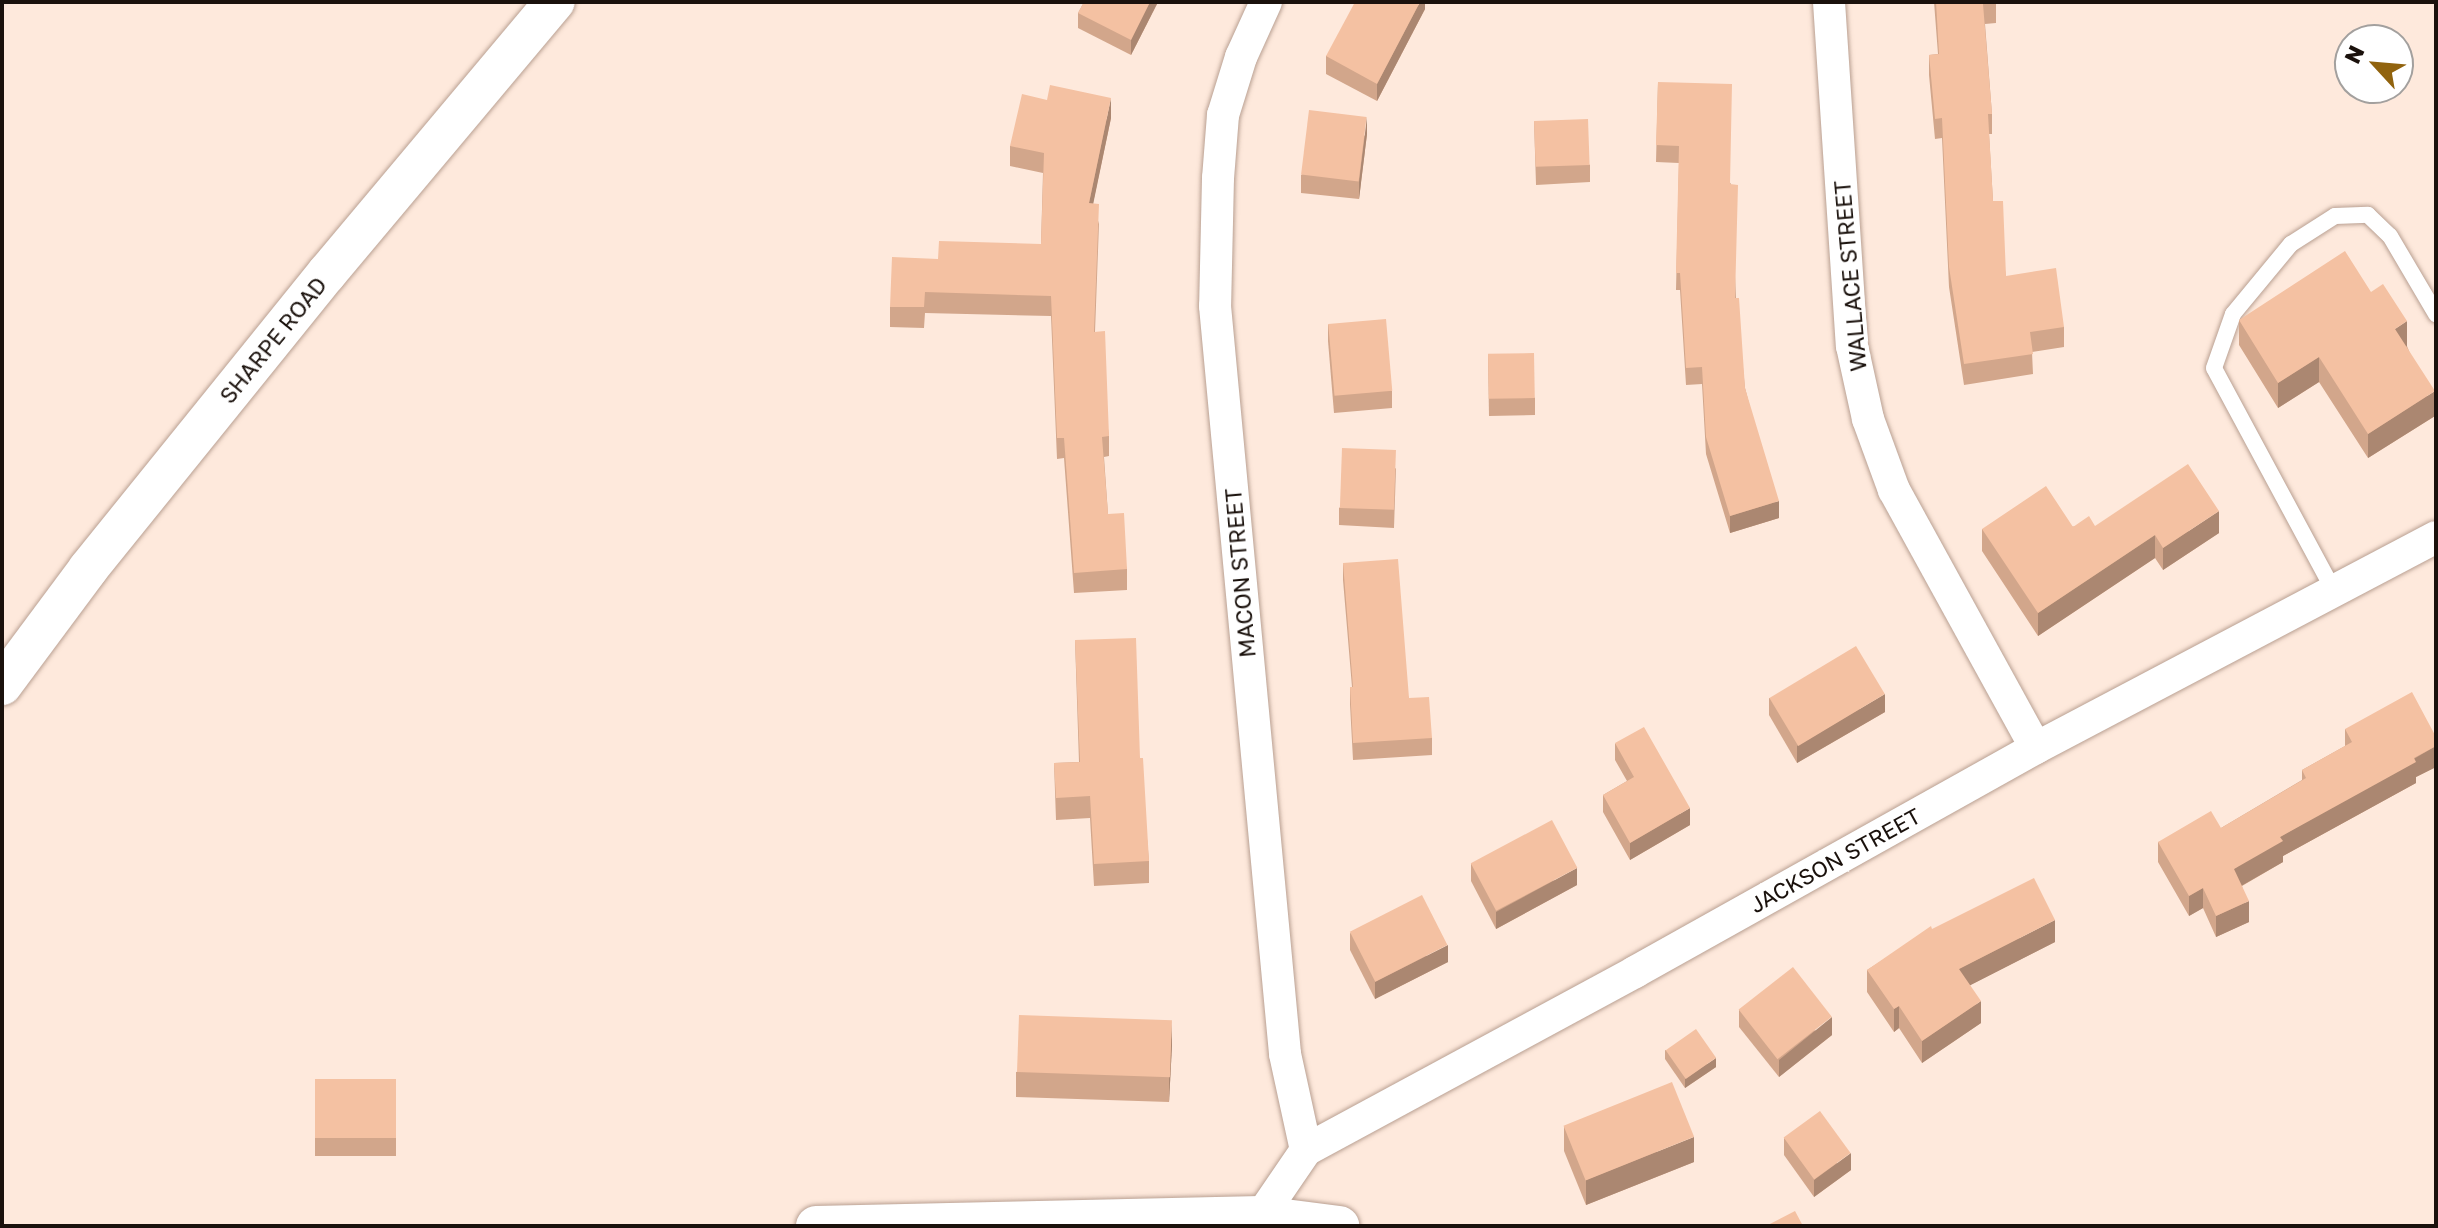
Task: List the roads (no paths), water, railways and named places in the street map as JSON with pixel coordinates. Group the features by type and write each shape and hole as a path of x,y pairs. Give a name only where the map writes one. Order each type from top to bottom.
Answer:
{"street":[{"name":"SHARPE ROAD","path":"2,685 88,569 287,322 554,2"},
{"name":"MACON STREET","path":"1266,2 1241,57 1223,115 1215,306 1285,1054 1306,1150"},
{"name":"WALLACE STREET","path":"1829,2 1852,346 1868,419 1894,490 2036,748"},
{"name":"JACKSON STREET","path":"1261,1216 1306,1150 1635,972 2036,748 2436,537"},
{"path":"816,1226 1261,1216 1339,1226"}],"lane":[{"path":"2334,591 2214,368 2233,314 2291,244 2335,216 2368,215 2390,236 2436,314"}]}
